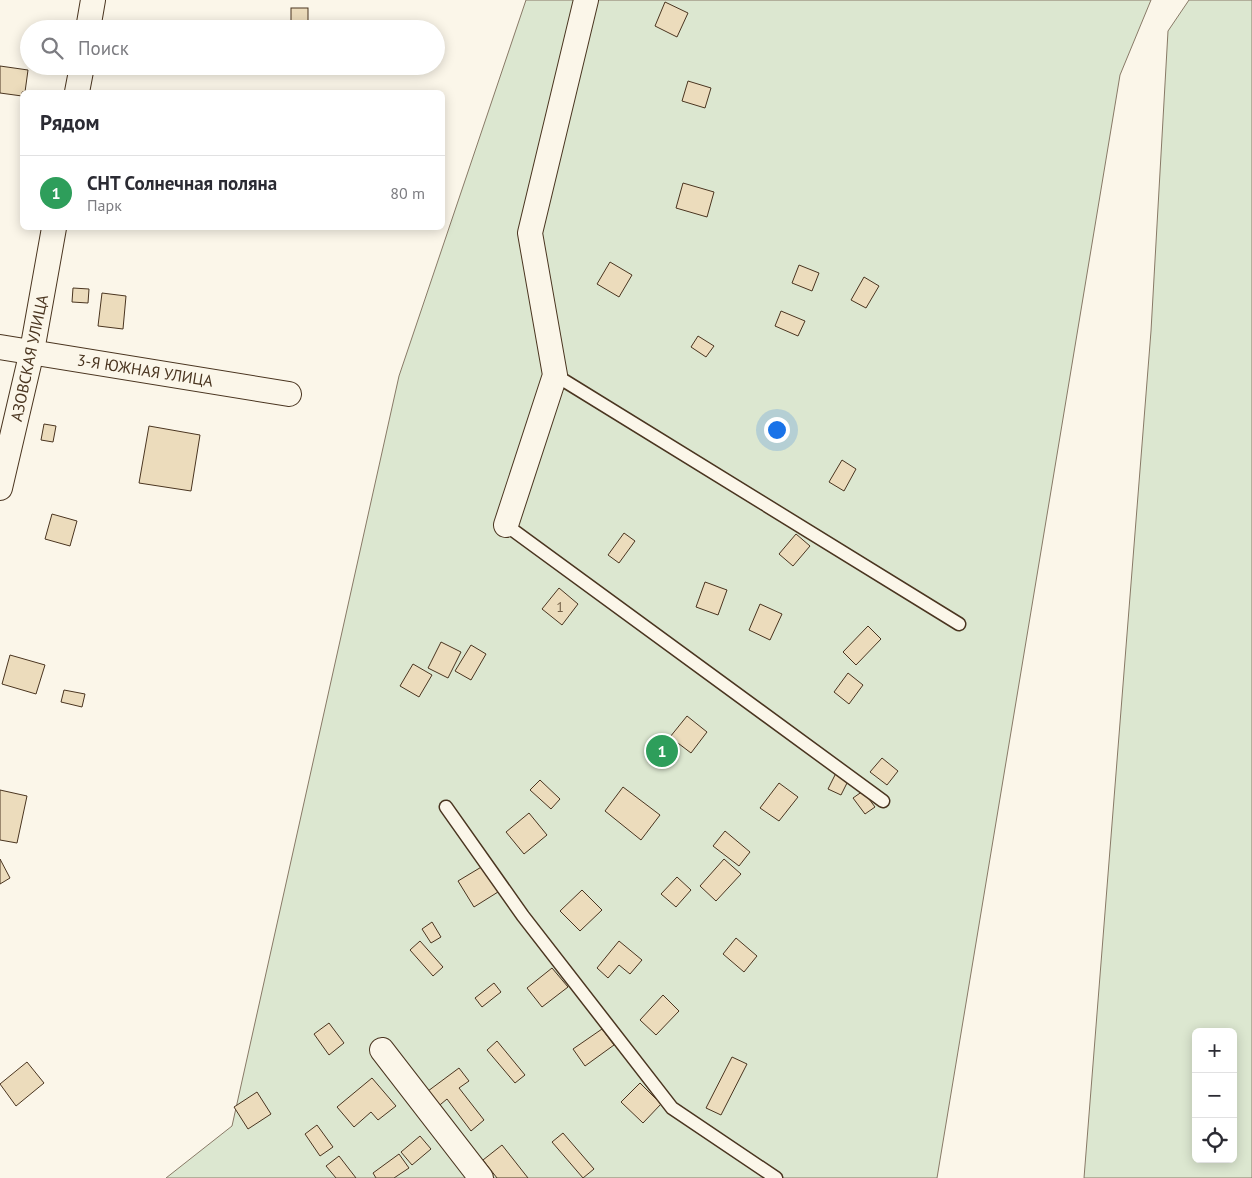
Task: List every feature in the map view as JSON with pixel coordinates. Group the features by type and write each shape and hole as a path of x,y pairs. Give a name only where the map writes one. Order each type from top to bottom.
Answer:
{"street":[{"path":"90,20 93,0"},
{"path":"506,525 554,375 530,233 586,0"},
{"path":"77,90 80,75"},
{"name":"АЗОВСКАЯ УЛИЦА","path":"0,488 32,351 54,230"},
{"name":"3-Я ЮЖНАЯ УЛИЦА","path":"0,347 289,394"},
{"path":"382,1050 481,1178"}],"lane":[{"path":"554,375 959,624"},
{"path":"506,525 883,801"},
{"path":"446,808 523,916 672,1108 776,1178"}],"green space":[{"path":"526,0 1151,0 1120,75 937,1178 166,1178 232,1126 399,376"},
{"path":"1189,0 1252,0 1252,1178 1084,1178 1151,331 1168,31"}],"building":[{"path":"665,2 688,13 677,37 655,26"},
{"path":"291,8 308,8 308,20 291,20"},
{"path":"0,66 20,69 20,75 27,75 25,90 20,90 20,96 0,93"},
{"path":"688,81 711,88 705,108 682,101"},
{"path":"683,183 714,192 707,217 676,208"},
{"path":"610,262 632,275 619,297 597,284"},
{"path":"799,265 819,273 812,291 792,283"},
{"path":"864,277 879,286 866,308 851,300"},
{"path":"73,288 89,289 88,303 72,302"},
{"path":"102,293 126,296 123,329 98,326"},
{"path":"781,311 805,321 798,336 775,326"},
{"path":"698,336 714,346 706,357 691,347"},
{"path":"44,424 56,426 53,442 41,440"},
{"path":"149,426 200,435 191,491 139,483"},
{"path":"842,460 856,469 844,491 829,482"},
{"path":"52,514 77,521 70,546 45,539"},
{"path":"624,533 635,541 619,563 608,555"},
{"path":"796,534 810,546 793,566 779,554"},
{"path":"705,582 727,590 718,615 696,607"},
{"path":"559,588 578,604 562,625 542,609"},
{"path":"760,604 782,614 770,640 749,630"},
{"path":"868,626 881,639 856,665 843,652"},
{"path":"441,642 461,652 448,678 428,668"},
{"path":"471,645 486,654 471,680 455,671"},
{"path":"10,655 45,665 36,694 2,684"},
{"path":"413,664 432,675 419,697 400,686"},
{"path":"848,673 863,685 849,704 834,692"},
{"path":"64,690 85,694 82,707 61,702"},
{"path":"687,716 707,732 691,753 670,737"},
{"path":"882,758 898,771 887,785 870,772"},
{"path":"836,773 849,779 841,795 828,789"},
{"path":"540,780 560,799 551,809 530,790"},
{"path":"779,783 798,797 779,821 760,808"},
{"path":"623,787 660,815 641,840 605,811"},
{"path":"0,790 27,796 17,843 0,840"},
{"path":"863,791 875,807 865,814 853,798"},
{"path":"529,813 547,835 524,854 506,832"},
{"path":"725,831 750,852 739,866 713,846"},
{"path":"0,859 10,878 0,884"},
{"path":"724,859 741,874 716,901 700,886"},
{"path":"483,866 498,892 474,907 458,881"},
{"path":"677,877 691,890 676,907 661,894"},
{"path":"582,890 602,910 580,931 560,911"},
{"path":"432,922 441,937 431,943 422,929"},
{"path":"736,938 757,956 744,972 723,954"},
{"path":"420,941 443,967 433,976 410,950"},
{"path":"619,941 642,960 630,974 619,965 608,978 597,968"},
{"path":"552,968 568,987 542,1007 527,988"},
{"path":"494,983 501,992 482,1007 475,998"},
{"path":"663,995 679,1011 656,1035 640,1020"},
{"path":"329,1023 344,1043 329,1055 314,1034"},
{"path":"602,1029 614,1045 585,1066 573,1049"},
{"path":"497,1041 525,1075 515,1083 487,1050"},
{"path":"732,1057 747,1064 721,1115 706,1108"},
{"path":"27,1062 44,1083 16,1106 0,1084"},
{"path":"459,1068 469,1081 459,1088 484,1120 471,1131 447,1099 435,1109 424,1094"},
{"path":"372,1078 396,1106 378,1120 371,1112 354,1127 337,1107"},
{"path":"640,1083 661,1104 643,1123 621,1102"},
{"path":"257,1092 271,1114 248,1129 234,1107"},
{"path":"317,1125 333,1147 320,1156 305,1134"},
{"path":"563,1133 594,1169 583,1178 552,1142"},
{"path":"420,1136 431,1149 412,1165 401,1152"},
{"path":"502,1145 528,1178 497,1178 483,1160"},
{"path":"399,1154 409,1168 394,1178 376,1178 373,1173"},
{"path":"339,1156 356,1178 336,1178 326,1166"}],"place":[{"name":"СНТ Солнечная поляна","path":"662,751"}]}
